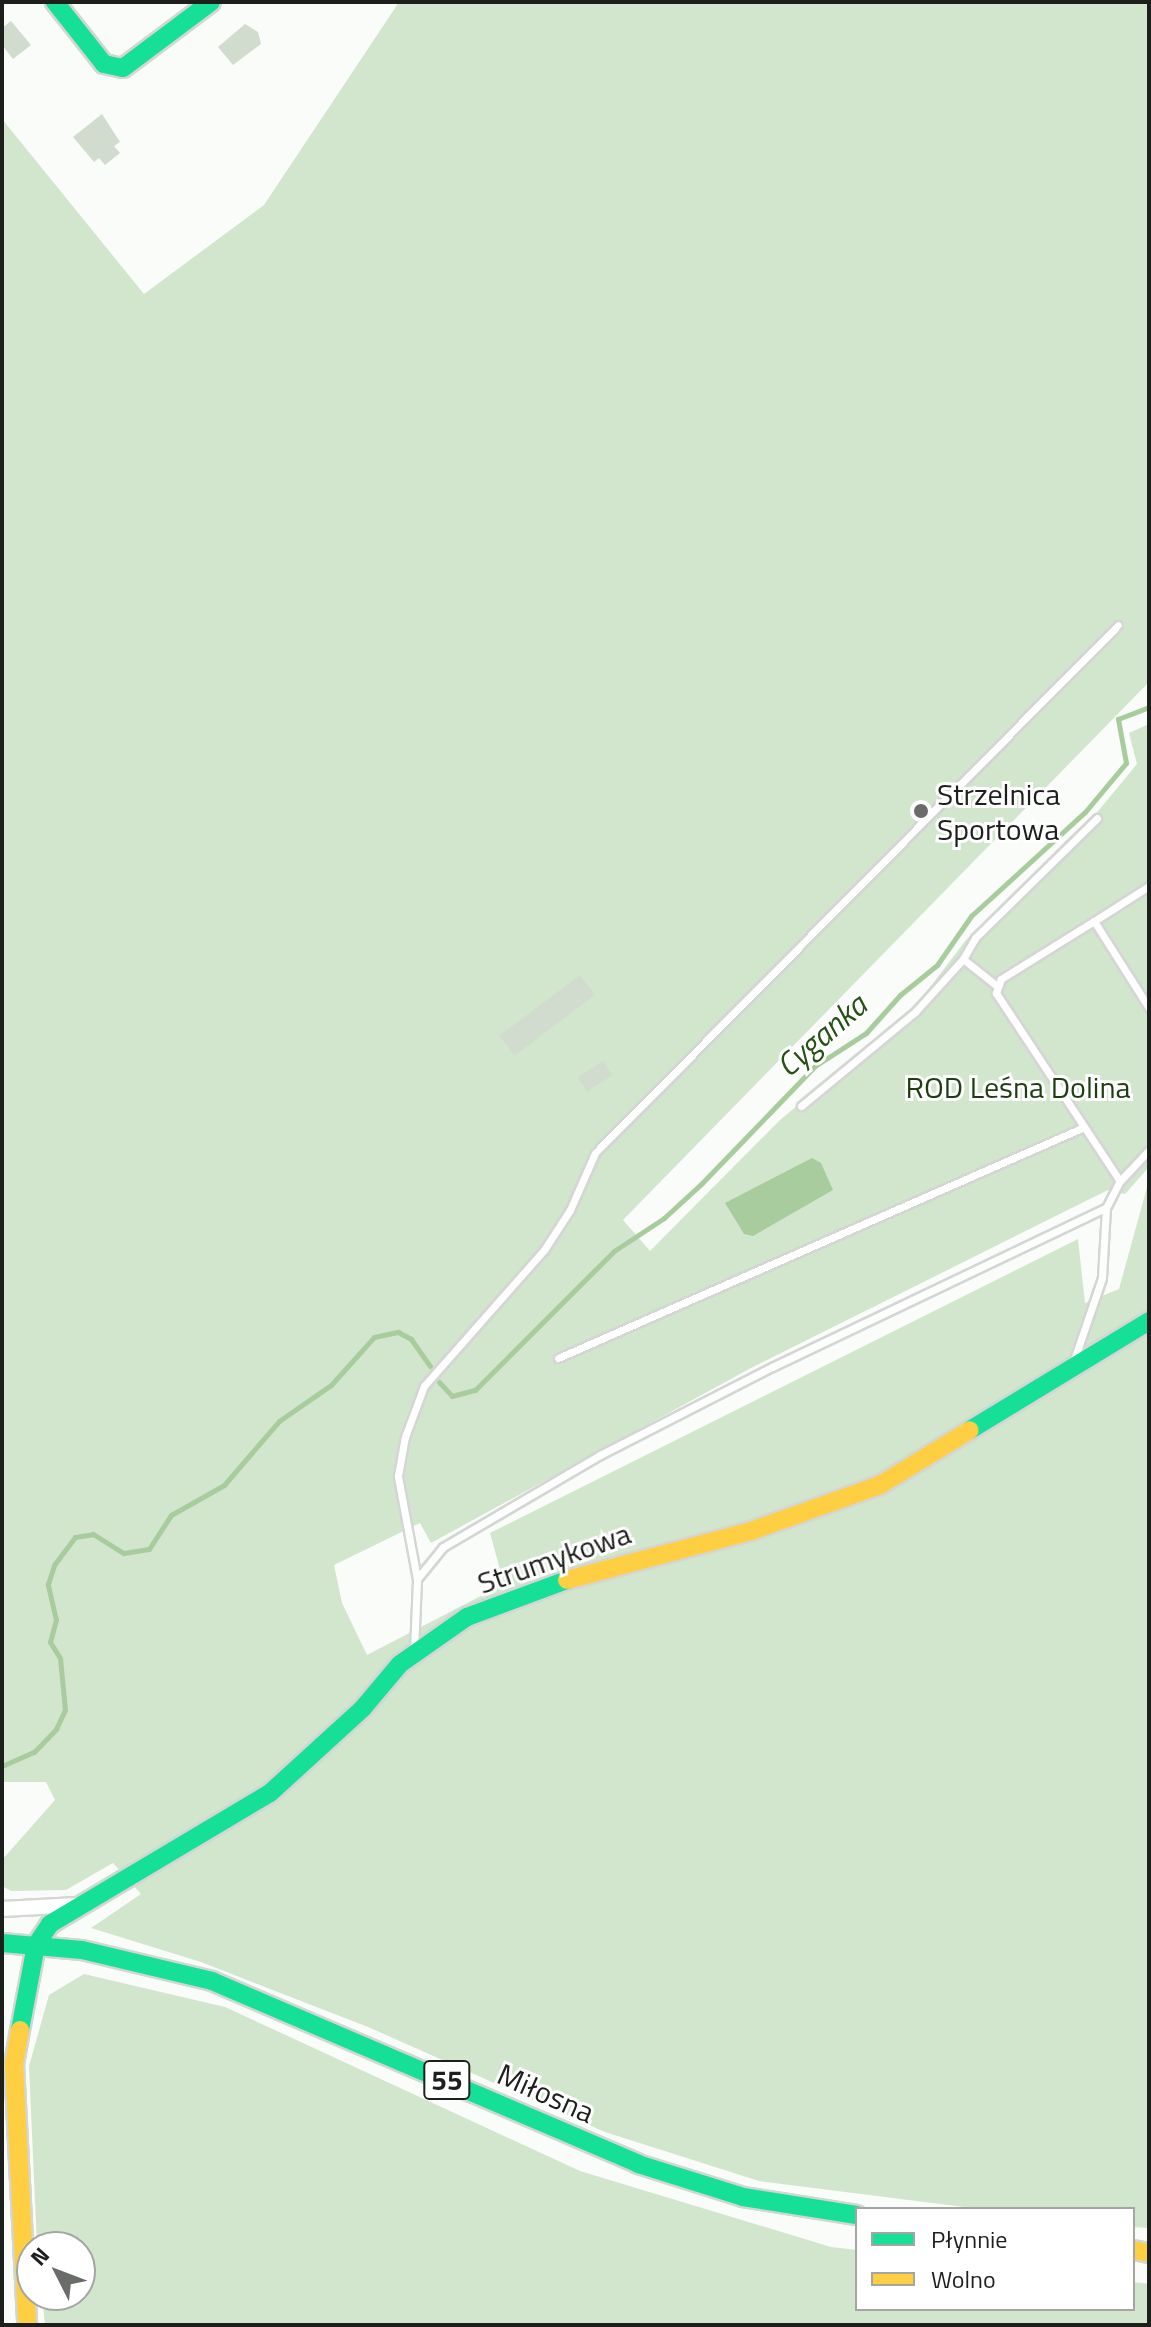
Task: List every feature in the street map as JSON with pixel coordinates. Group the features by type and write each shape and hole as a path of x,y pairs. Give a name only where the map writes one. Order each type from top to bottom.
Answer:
{"street":[{"path":"55,2 104,64 123,68 211,2"},
{"name":"Strumykowa","path":"36,1945 50,1924 270,1793 320,1750 414,1652 467,1617 603,1567 751,1531 880,1485 1149,1321"},
{"path":"2,1909 82,1904"},
{"name":"55","path":"2,1943 36,1945"},
{"path":"27,2325 14,2064 36,1945"},
{"name":"Miłosna","path":"36,1945 212,1981 692,2183 855,2215"}],"lane":[{"path":"414,1652 417,1579 398,1476 412,1414 424,1386 456,1346 544,1250 570,1210 587,1163 1118,625"},
{"path":"801,1106 915,1012 963,959 975,938 1097,818"},
{"path":"1120,1181 1082,1128 996,993 997,986 1149,886"},
{"path":"1094,921 1149,1008"},
{"path":"963,959 997,986"},
{"path":"558,1358 1082,1128"},
{"path":"1071,1366 1102,1278 1106,1208 1120,1181 1149,1150"},
{"path":"417,1579 443,1547 600,1455 772,1367 1106,1208"}],"green space":[{"name":"ROD Leśna Dolina","path":"399,2 1149,2 1149,682 623,1220 650,1251 780,1120 915,1007 966,940 1099,810 1137,764 1129,733 1149,724 1149,1167 1125,1194 1108,1190 751,1368 431,1543 420,1523 334,1565 342,1603 367,1655 504,1584 490,1533 1078,1239 1085,1303 1119,1289 1149,1180 1149,2228 1135,2227 1135,2207 964,2207 759,2181 605,2132 368,2027 201,1962 91,1928 141,1894 113,1863 66,1890 11,1891 2,1886 2,1860 55,1800 46,1782 2,1782 2,119 144,294 264,205"},
{"path":"84,1974 225,2007 580,2171 831,2247 855,2250 855,2311 1135,2311 1135,2282 1149,2284 1149,2325 45,2325 44,2311 96,2311 96,2231 36,2231 29,2066 49,1995"}],"shaded area":[{"path":"812,1158 821,1163 833,1190 753,1236 744,1234 725,1203"}],"building":[{"path":"11,21 31,45 13,59 2,45 2,28"},
{"path":"245,24 258,32 261,44 233,65 218,47"},
{"path":"102,114 120,142 114,146 120,153 105,165 99,158 94,162 73,137"},
{"path":"580,975 595,995 514,1056 499,1036"},
{"path":"603,1061 612,1075 587,1092 578,1077"}],"waterway":[{"name":"Cyganka","path":"439,1382 452,1396 475,1390 614,1251 664,1218 702,1183 815,1066 866,1033 900,995 937,965 971,916 1085,812 1126,763 1118,719 1149,707"},
{"path":"2,1766 34,1752 56,1729 65,1710 60,1658 50,1642 56,1620 48,1584 54,1565 75,1537 93,1534 124,1553 149,1549 171,1515 224,1485 279,1421 331,1385 374,1337 398,1332 411,1339 430,1366"}],"traffic: fast":[{"path":"55,2 104,64 123,68 211,2"},
{"path":"970,1430 1149,1321"},
{"path":"20,2030 36,1945 50,1924 270,1793 363,1708 400,1664 467,1617 567,1580"},
{"path":"2,1943 82,1950 212,1981 638,2164 743,2197 855,2215"}],"traffic: slow":[{"path":"567,1580 751,1531 880,1485 970,1430"},
{"path":"20,2030 14,2064 27,2325"},
{"path":"1135,2250 1149,2253"}],"place":[{"name":"Strzelnica Sportowa","path":"921,811"}]}
